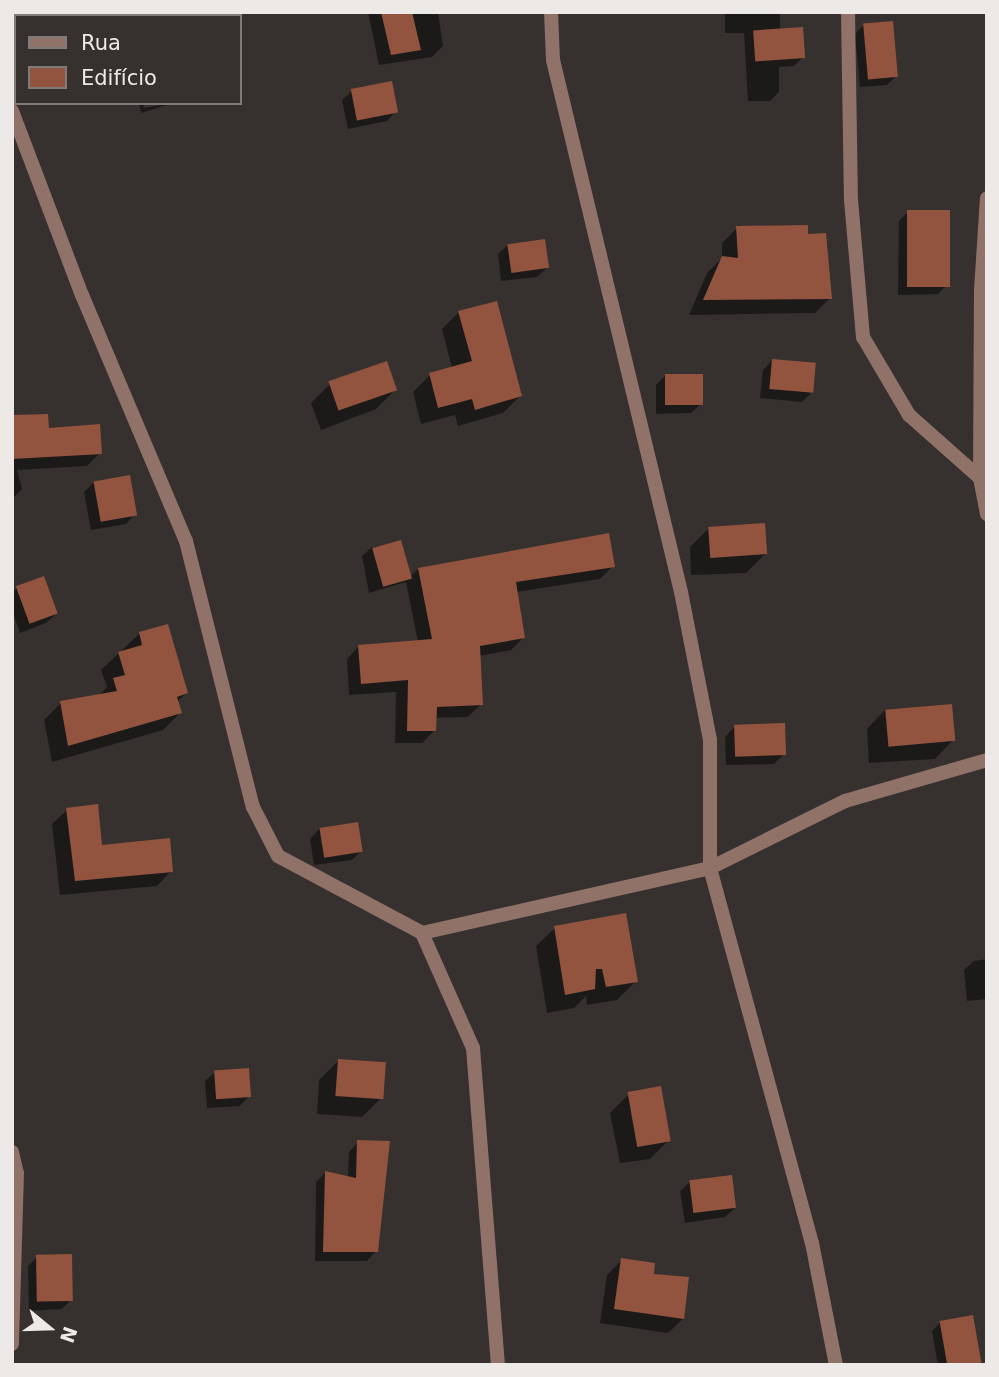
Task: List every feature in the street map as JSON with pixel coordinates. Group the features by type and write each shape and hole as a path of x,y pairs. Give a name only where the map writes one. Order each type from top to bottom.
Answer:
{"street":[{"path":"551,12 553,60 672,552 710,740 710,868 812,1243 836,1365"},
{"path":"848,12 851,200 863,337 909,415 980,478"},
{"path":"12,111 82,295 186,541 253,807 278,856 422,933 473,1048 498,1365"},
{"path":"987,198 981,290 980,478 987,514"},
{"path":"422,933 710,868 845,801 987,760"},
{"path":"12,1152 16,1172 12,1344"}],"building":[{"path":"381,12 412,12 421,50 391,55"},
{"path":"893,21 898,77 868,79 863,24"},
{"path":"803,27 805,58 755,61 753,30"},
{"path":"392,81 398,112 357,120 351,89"},
{"path":"907,210 950,210 950,287 907,287"},
{"path":"808,225 808,234 826,233 832,299 703,300 722,256 738,258 736,226"},
{"path":"545,239 549,268 511,273 507,244"},
{"path":"497,301 522,396 475,410 472,399 438,408 429,373 472,361 458,311"},
{"path":"772,359 816,363 813,393 769,389"},
{"path":"387,361 397,390 338,410 328,381"},
{"path":"665,374 703,374 703,405 665,405"},
{"path":"48,414 49,428 100,424 102,454 12,459 12,415"},
{"path":"130,475 137,515 101,522 94,481"},
{"path":"765,523 767,554 710,558 708,527"},
{"path":"609,533 615,567 516,582 525,638 480,646 483,705 437,707 436,731 407,731 408,680 361,684 358,645 432,639 418,568"},
{"path":"401,540 412,578 383,587 372,548"},
{"path":"44,576 58,614 29,624 16,586"},
{"path":"168,624 188,693 177,697 182,713 68,746 60,701 117,691 113,678 125,675 118,652 142,645 139,632"},
{"path":"952,704 955,741 888,747 885,710"},
{"path":"785,723 786,755 735,757 734,725"},
{"path":"98,804 102,845 170,838 173,872 75,881 66,808"},
{"path":"358,822 363,852 324,858 319,828"},
{"path":"626,913 638,982 606,987 602,969 596,969 595,989 565,995 554,926"},
{"path":"338,1059 386,1062 383,1099 335,1096"},
{"path":"249,1068 251,1097 216,1099 214,1070"},
{"path":"661,1086 671,1141 637,1147 628,1092"},
{"path":"357,1140 390,1141 378,1252 323,1252 325,1171 356,1178"},
{"path":"732,1175 736,1208 693,1213 689,1180"},
{"path":"72,1254 73,1301 37,1302 36,1255"},
{"path":"621,1258 655,1263 654,1274 689,1277 684,1319 614,1309"},
{"path":"973,1315 982,1365 947,1365 940,1321"}]}
